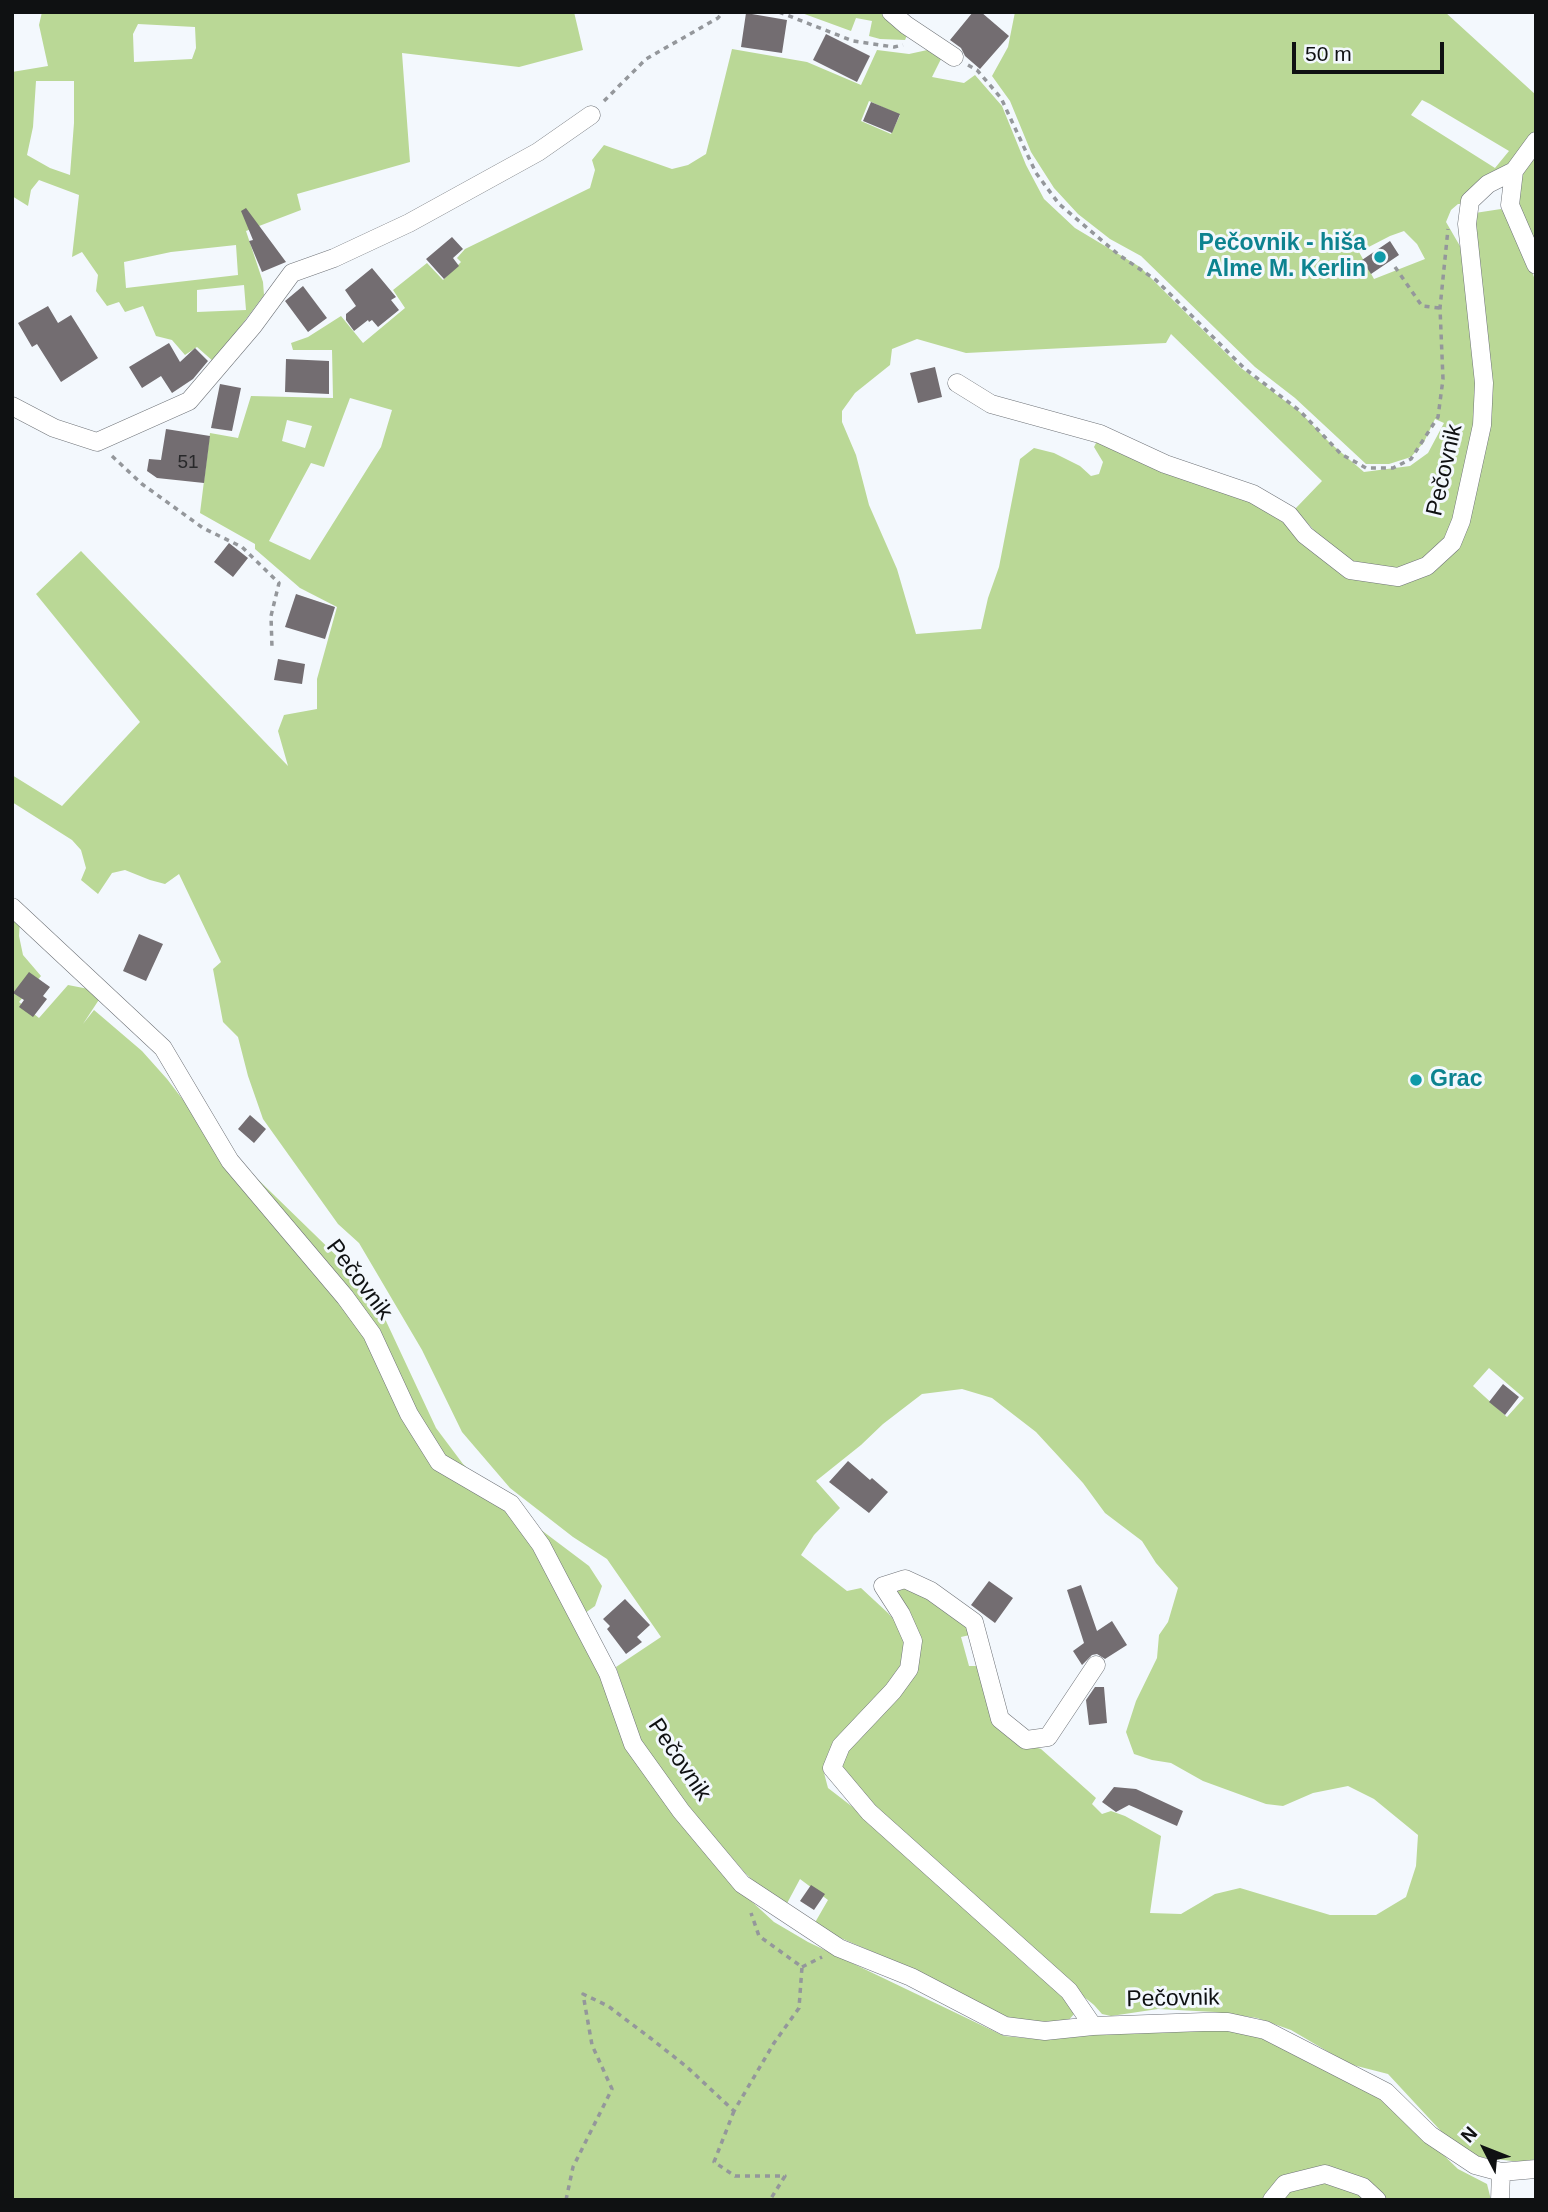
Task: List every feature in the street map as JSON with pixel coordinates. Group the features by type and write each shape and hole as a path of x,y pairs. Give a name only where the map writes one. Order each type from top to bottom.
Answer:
{"street":[{"path":"891,12 954,57"},
{"path":"12,407 54,428 97,442 188,401 253,326 292,273 334,258 409,223 538,152 591,115"},
{"name":"Pečovnik","path":"957,383 991,404 1100,434 1165,464 1253,494 1289,515 1305,535 1350,570 1398,577 1427,566 1452,543 1461,521 1482,425 1484,383 1467,223 1471,201 1488,184 1514,171 1536,141"},
{"name":"Pečovnik","path":"1514,171 1510,205 1536,265"},
{"name":"Pečovnik","path":"12,906 163,1048 230,1161 345,1297 372,1334 409,1414 439,1462 511,1504 541,1545 608,1673 633,1744 681,1811 742,1884 839,1948 911,1977 1005,2026 1045,2031 1093,2026 1216,2022 1265,2030 1386,2092 1430,2135 1475,2165 1502,2172 1536,2169"},
{"path":"1093,2026 1069,1991 869,1812 832,1768 841,1746 893,1691 909,1669 913,1641 901,1614 883,1586 905,1578 931,1591 974,1622 1000,1719 1026,1740 1048,1737 1096,1665"},
{"path":"1500,2200 1502,2172"},
{"path":"1272,2200 1285,2184 1325,2174 1363,2187 1377,2200"}],"path":[{"path":"591,115 646,59 718,18 723,12"},
{"path":"779,12 853,41 894,47 917,42 917,32"},
{"path":"954,57 977,70 1001,98 1036,173 1059,204 1119,255 1156,280 1244,368 1300,411 1341,454 1366,468 1393,468 1411,459 1438,417 1443,379 1440,309 1449,225"},
{"path":"1395,267 1422,306 1440,309"},
{"path":"97,442 142,484 203,528 242,547 279,583 271,616 272,648"},
{"path":"742,1884 759,1936 802,1967 799,2008 774,2043 734,2110 714,2162 735,2176 785,2176 770,2200"},
{"path":"566,2200 573,2167 611,2089 592,2045 583,1994 608,2006 649,2037 734,2110"}],"green space":[{"path":"42,12 574,12 583,50 519,67 402,53 410,162 297,194 301,210 246,231 263,282 264,295 214,362 197,347 185,355 172,340 156,336 143,306 125,312 119,302 107,306 96,291 98,275 82,252 72,257 79,195 39,180 31,190 28,206 12,196 12,72 48,66 39,25","holes":["138,24 195,27 196,48 192,59 134,62 133,34","36,81 74,81 70,175 27,155 33,127","236,245 238,275 126,288 124,262 171,252","244,285 246,310 197,312 197,290"]},
{"path":"799,12 882,12 908,33 905,40 880,39 869,36 872,21 856,18 851,31"},
{"path":"1015,12 1445,12 1536,95 1536,133 1528,147 1508,167 1475,190 1465,204 1458,204 1451,210 1446,222 1464,253 1479,363 1479,408 1456,523 1446,541 1413,569 1388,575 1368,570 1342,557 1327,545 1295,509 1322,481 1171,334 1166,343 966,353 917,339 892,349 890,365 855,393 842,411 842,422 856,455 869,505 897,569 916,634 981,629 999,567 1020,459 1034,448 1054,453 1080,466 1091,476 1099,474 1103,462 1094,447 1099,437 1268,504 1305,532 1310,542 1336,565 1359,577 1384,583 1409,582 1432,571 1452,552 1463,533 1488,422 1490,379 1487,336 1471,238 1475,213 1501,209 1509,218 1526,254 1536,283 1536,2159 1520,2162 1479,2157 1453,2144 1388,2074 1349,2064 1291,2030 1257,2018 1215,2012 1158,2009 1111,2016 1102,2014 1040,1961 946,1869 842,1781 839,1767 844,1749 892,1701 916,1662 916,1634 906,1615 892,1599 891,1593 895,1587 912,1588 933,1598 961,1618 974,1634 961,1637 969,1666 984,1666 986,1691 993,1715 1003,1730 1015,1740 1041,1749 1096,1798 1092,1804 1102,1814 1111,1811 1125,1816 1161,1836 1150,1913 1181,1914 1215,1894 1240,1888 1330,1915 1376,1915 1406,1897 1416,1866 1418,1835 1374,1799 1348,1786 1313,1793 1283,1806 1266,1804 1203,1781 1171,1763 1134,1754 1126,1732 1136,1701 1157,1658 1159,1635 1168,1622 1178,1588 1156,1563 1142,1541 1105,1513 1083,1483 1036,1432 992,1398 962,1389 922,1394 816,1481 840,1508 814,1535 801,1555 847,1591 861,1588 888,1613 904,1632 906,1660 894,1682 829,1751 823,1769 828,1788 924,1862 1030,1969 1067,1996 1075,2013 1066,2023 1034,2025 1008,2017 917,1971 813,1926 828,1900 800,1879 784,1909 746,1874 677,1794 641,1743 616,1667 661,1637 607,1559 573,1537 510,1488 462,1432 422,1350 359,1243 338,1224 263,1119 238,1037 223,1022 213,969 221,962 179,874 165,884 125,870 112,873 98,894 81,880 86,868 81,850 72,840 12,802 12,775 62,806 140,722 36,594 81,551 288,766 278,731 284,715 317,709 317,679 337,607 300,588 255,549 255,544 200,513 210,433 238,438 251,396 333,398 332,350 293,350 291,343 308,337 341,316 363,343 405,308 393,290 427,263 443,280 461,262 457,258 465,249 590,188 595,170 592,160 604,145 672,169 688,165 706,154 732,49 807,62 861,85 877,50 909,54 932,49 942,57 932,77 964,83 975,75 1002,106 1026,165 1044,199 1075,228 1140,267 1241,368 1300,412 1364,472 1410,466 1428,453 1444,423 1435,419 1424,442 1411,457 1389,464 1366,464 1295,398 1255,367 1141,256 1110,239 1078,214 1054,188 1031,152 1010,101 992,76 1008,47","holes":["1422,100 1509,151 1495,168 1411,115","869,101 900,115 891,134 861,121","1404,231 1417,244 1425,259 1374,279 1359,252","350,398 392,410 381,447 310,560 269,541 311,463 324,467","287,420 312,426 305,448 282,441","1489,1368 1524,1398 1507,1417 1473,1386"]},
{"path":"1536,152 1536,250 1515,191 1527,163"},
{"path":"12,913 20,920 19,936 23,955 41,976 19,1002 39,1018 68,985 104,992 83,1024 94,1010 142,1051 203,1126 349,1268 386,1321 436,1428 463,1464 500,1499 589,1566 602,1586 595,1606 578,1618 626,1745 736,1887 774,1922 808,1942 1004,2036 1036,2039 1091,2033 1211,2028 1250,2035 1285,2046 1384,2098 1458,2169 1487,2184 1491,2200 12,2200"}],"building":[{"path":"973,12 981,12 1009,36 980,69 950,40"},
{"path":"746,13 787,20 782,53 741,47"},
{"path":"826,34 870,56 857,82 813,60"},
{"path":"871,102 900,114 892,133 863,121"},
{"path":"246,208 286,262 262,272 249,241 253,240 241,211"},
{"path":"452,237 463,249 453,258 459,266 444,279 426,259"},
{"name":"Pečovnik - hiša Alme M. Kerlin","path":"1390,241 1399,255 1371,274 1362,260"},
{"path":"372,268 396,297 391,300 399,310 378,327 372,320 368,320 354,331 346,320 346,314 356,306 345,290"},
{"path":"303,286 327,318 308,332 285,301"},
{"path":"48,306 58,323 71,315 98,358 61,382 37,344 32,347 18,323"},
{"path":"169,343 180,362 195,348 208,361 193,379 172,393 161,376 142,388 129,367"},
{"path":"286,359 329,361 329,394 285,392"},
{"path":"935,367 942,397 918,403 910,373"},
{"path":"220,384 241,388 232,431 211,428"},
{"path":"166,429 210,436 204,483 157,478 147,471 149,459 161,460"},
{"path":"229,543 248,558 233,577 214,562"},
{"path":"296,594 335,607 325,639 285,627"},
{"path":"278,659 305,664 302,684 274,680"},
{"path":"139,934 163,944 146,981 123,971"},
{"path":"29,972 50,987 43,996 47,999 33,1017 19,1007 24,1000 13,993"},
{"path":"250,1115 266,1129 254,1143 238,1129"},
{"path":"1503,1384 1519,1397 1505,1415 1489,1402"},
{"path":"848,1461 888,1492 869,1513 829,1482"},
{"path":"989,1581 1013,1598 995,1623 971,1605"},
{"path":"1081,1585 1097,1631 1112,1621 1127,1645 1105,1659 1097,1654 1092,1655 1082,1665 1073,1651 1084,1643 1067,1590"},
{"path":"625,1599 650,1625 637,1637 642,1642 626,1654 607,1629 610,1626 603,1619"},
{"path":"1095,1687 1104,1687 1107,1723 1089,1725 1086,1700"},
{"path":"1114,1787 1136,1789 1183,1811 1177,1826 1129,1805 1116,1812 1102,1802"},
{"path":"811,1885 825,1894 814,1910 800,1901"}],"place":[{"name":"Pečovnik - hiša Alme M. Kerlin","path":"1380,257"},
{"name":"Grac","path":"1416,1080"}]}
